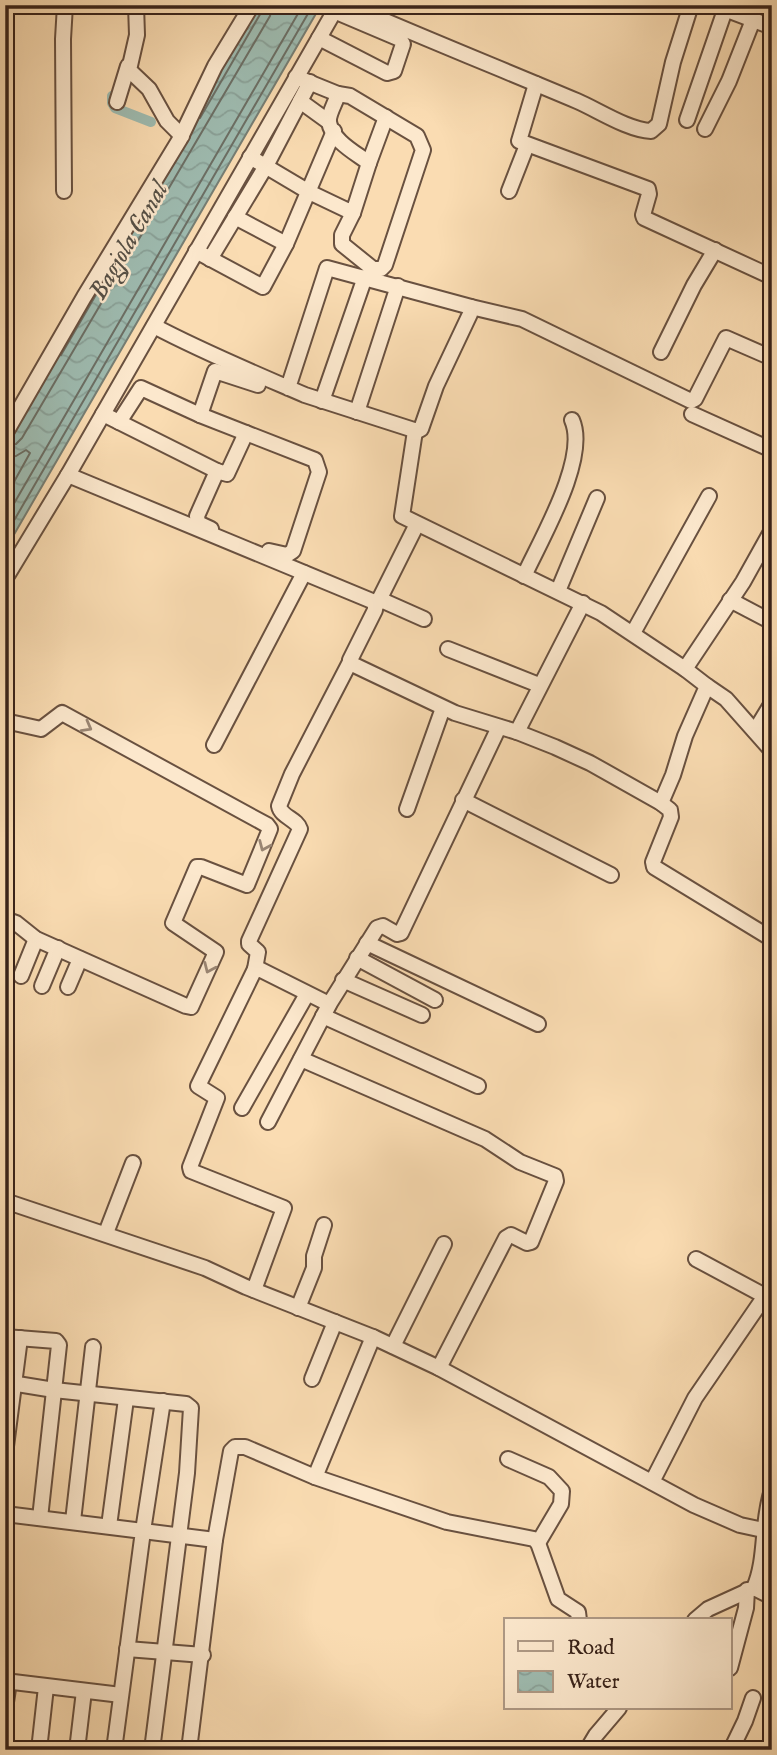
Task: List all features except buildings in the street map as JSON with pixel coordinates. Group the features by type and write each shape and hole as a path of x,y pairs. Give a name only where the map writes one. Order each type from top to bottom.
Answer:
{"street":[{"path":"64,191 62,39 65,5"},
{"path":"117,102 137,35 136,5"},
{"path":"5,434 182,136 215,66 252,5"},
{"path":"340,7 536,84 645,131 651,131 659,124 673,62 691,5"},
{"path":"210,259 266,166 300,101 303,80 319,38 340,7"},
{"path":"319,38 387,73 394,71 403,44 400,38 340,7"},
{"path":"687,120 719,8 772,27"},
{"path":"705,129 729,81 753,20"},
{"path":"128,66 130,72 149,89 167,121 182,136"},
{"path":"303,80 350,96 386,117 417,136 423,150 385,265 381,269 373,269 342,244 342,235 353,213 386,117"},
{"path":"5,579 68,475 250,157 303,80"},
{"path":"536,84 519,141 648,189 643,217 772,277"},
{"path":"196,251 264,287 309,192 332,127 338,94"},
{"path":"300,101 332,127 340,141 369,163"},
{"path":"509,191 527,145"},
{"path":"250,157 309,192 353,213"},
{"path":"235,217 286,244"},
{"path":"661,352 694,285 715,250"},
{"path":"288,388 327,268 522,319 691,401 695,400 726,338 772,358"},
{"path":"323,401 365,277"},
{"path":"357,412 398,286"},
{"path":"153,326 213,356 288,388 415,431 421,429 436,386 471,307"},
{"path":"200,415 215,370 261,385"},
{"path":"123,379 200,415 318,463 318,472 290,554 282,555 269,551 198,523 197,516 217,471"},
{"path":"119,422 141,388"},
{"path":"103,414 227,474 246,433"},
{"path":"692,414 772,450"},
{"path":"524,576 571,472 577,433 572,420"},
{"path":"415,431 402,514 416,524 583,603 633,633 726,699 772,751"},
{"path":"68,475 372,601 424,619"},
{"path":"633,633 709,496"},
{"path":"558,591 597,498"},
{"path":"254,1290 284,1207 193,1172 190,1167 217,1098 198,1086 255,969 258,952 249,940 300,829 279,806 292,774 350,662 416,524"},
{"path":"685,669 743,583 772,530"},
{"path":"214,745 304,573"},
{"path":"730,600 772,622"},
{"path":"517,732 583,603"},
{"path":"448,649 539,685"},
{"path":"350,662 443,708 517,732 590,763 661,803 670,810 671,817 653,862 654,867 772,939"},
{"path":"661,803 685,736 707,686"},
{"path":"755,731 772,703"},
{"path":"407,809 443,708"},
{"path":"5,721 41,729 62,713 270,828 247,885 198,866 173,921 177,928 216,952 191,1007 36,939 16,923 5,919"},
{"path":"268,1122 326,1010 367,943 380,926 397,934 401,933 499,727"},
{"path":"463,800 611,875"},
{"path":"21,976 36,939"},
{"path":"367,943 538,1024"},
{"path":"42,986 58,948"},
{"path":"357,958 435,1000"},
{"path":"68,987 80,959"},
{"path":"255,969 307,994 326,1010 478,1087"},
{"path":"343,980 422,1014"},
{"path":"242,1108 307,994"},
{"path":"301,1059 485,1139 520,1162 555,1176 556,1181 531,1242 527,1243 511,1235 506,1238 439,1368"},
{"path":"106,1234 133,1163"},
{"path":"5,1201 205,1268 373,1337 439,1368 566,1438 721,1517 762,1530"},
{"path":"298,1307 314,1268 314,1256 324,1225"},
{"path":"393,1346 444,1244"},
{"path":"652,1482 695,1398 769,1298 696,1259"},
{"path":"312,1379 335,1322"},
{"path":"5,1454 12,1337 57,1342 59,1347 40,1518"},
{"path":"315,1477 373,1337"},
{"path":"73,1521 93,1347"},
{"path":"10,1382 54,1390 186,1404 191,1408 187,1473 152,1750"},
{"path":"110,1526 127,1399"},
{"path":"114,1750 163,1401"},
{"path":"190,1750 215,1540 231,1451 235,1447 245,1447 315,1477 447,1522 534,1539 556,1594 562,1602 578,1612 579,1618"},
{"path":"508,1459 549,1477 562,1491 561,1504 538,1544"},
{"path":"732,1660 751,1589 760,1569 762,1530 772,1490"},
{"path":"5,1514 215,1540"},
{"path":"697,1618 708,1609 751,1589 772,1597"},
{"path":"127,1649 203,1655"},
{"path":"5,1710 7,1681 121,1695"},
{"path":"39,1750 46,1687"},
{"path":"77,1750 84,1691"},
{"path":"731,1750 753,1698"},
{"path":"587,1750 614,1710"}],"water":[{"name":"Bagjola Canal","path":"258,5 321,5 5,550 5,436"}],"waterway":[{"path":"112,96 115,108 151,122"}]}
